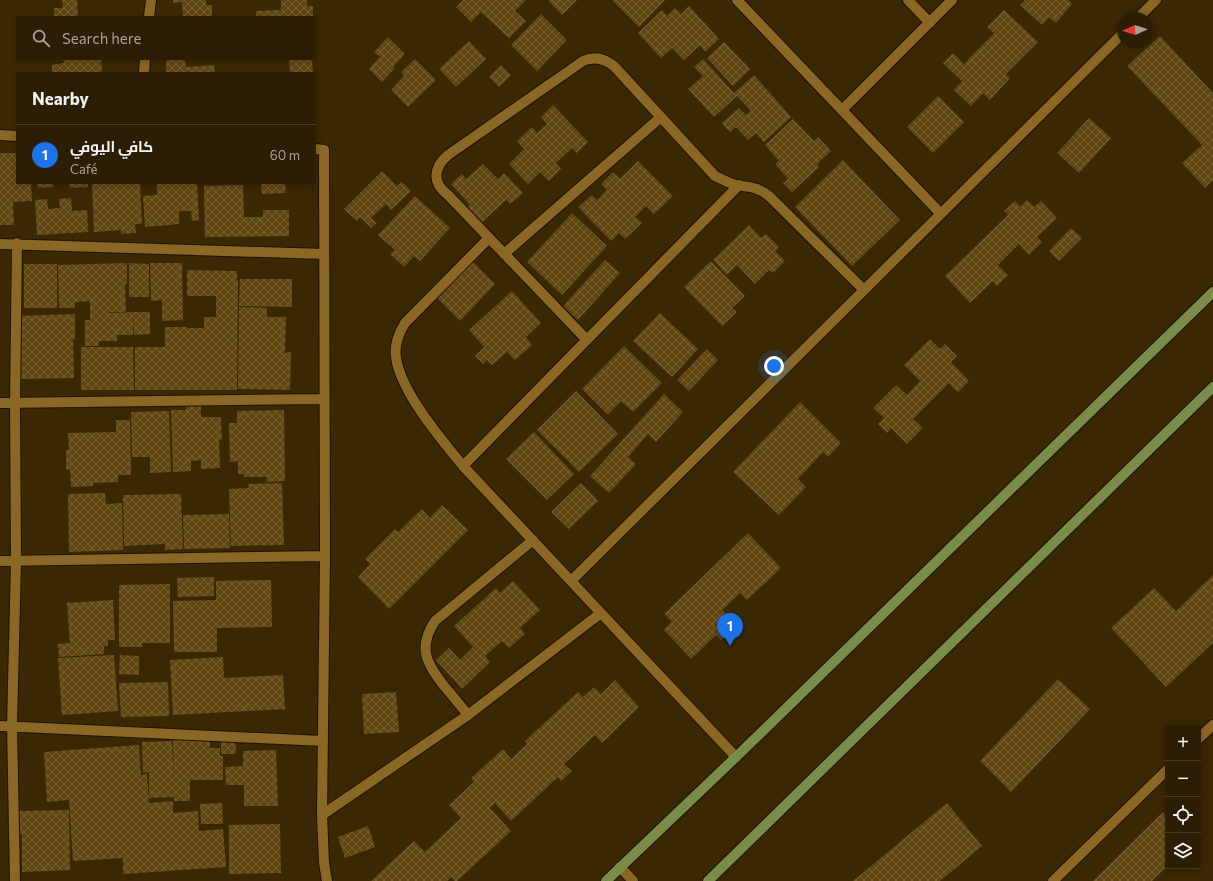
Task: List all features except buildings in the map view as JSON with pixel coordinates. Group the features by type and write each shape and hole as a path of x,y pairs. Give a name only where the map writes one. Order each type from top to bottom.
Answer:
{"main road":[{"path":"606,881 736,757 1213,292"},
{"path":"708,881 1213,387"}],"street":[{"path":"149,16 151,0"},
{"path":"737,0 941,214"},
{"path":"908,0 930,23"},
{"path":"842,110 952,0"},
{"path":"1144,12 1156,0"},
{"path":"571,581 1117,39"},
{"path":"586,339 448,195 441,190 437,182 436,173 442,160 448,155 588,59 601,59 608,62 716,176 731,184 754,187 762,190 864,290"},
{"path":"144,72 145,60"},
{"path":"504,254 661,117"},
{"path":"0,135 16,136"},
{"path":"316,149 324,150 325,556 322,815 324,863 328,881"},
{"path":"463,466 586,339 739,185"},
{"path":"489,238 405,323 396,342 398,369 409,392 430,424 463,466 736,757"},
{"path":"0,244 324,254"},
{"path":"15,881 12,726 16,561 15,403 17,244"},
{"path":"0,403 324,399"},
{"path":"468,715 433,671 427,661 426,638 435,621 533,540"},
{"path":"0,561 325,556"},
{"path":"322,815 468,715 602,613"},
{"path":"1201,736 1213,725"},
{"path":"0,726 323,741"},
{"path":"1053,881 1165,772"},
{"path":"620,867 633,881"}],"place":[{"name":"كافي اليوفي","path":"730,646"}]}
